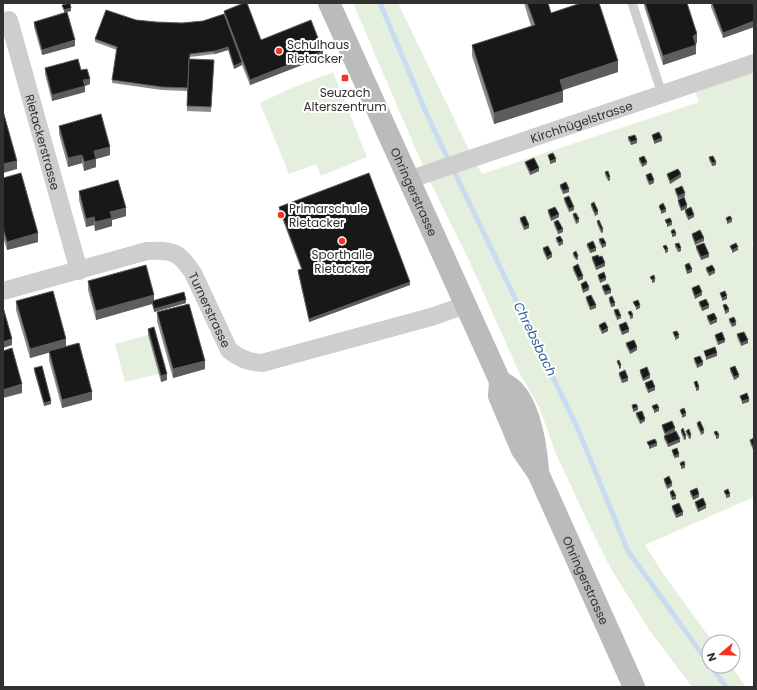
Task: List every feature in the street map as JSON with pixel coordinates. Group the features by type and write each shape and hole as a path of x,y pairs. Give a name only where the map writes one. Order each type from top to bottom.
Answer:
{"main road":[{"name":"Ohringerstrasse","path":"329,3 500,381 499,396 522,450 538,474 634,687"}],"street":[{"name":"Rietackerstrasse","path":"3,22 9,20 79,271"},
{"name":"Kirchhügelstrasse","path":"408,180 754,62"},
{"name":"Turnerstrasse","path":"3,291 147,251 166,251 176,254 186,262 193,273 229,350 247,362 262,363 431,318 466,305"}],"lane":[{"path":"632,3 662,94"}],"green space":[{"path":"353,3 398,3 482,174 699,102 693,84 754,63 754,242 751,243 754,251 754,497 645,545 664,575 707,634 701,634 701,674 737,674 746,687 692,687 650,631 611,569 556,454 539,407 519,372 472,267 426,173"},
{"path":"333,72 367,157 321,176 316,164 289,174 260,103 287,90"},
{"path":"148,335 159,374 125,382 115,344"}],"building":[{"path":"70,3 71,8 64,10 62,5"},
{"name":"Schulhaus Rietacker","path":"247,3 261,40 311,20 323,51 250,80 224,11"},
{"path":"527,3 548,3 551,13 581,3 599,3 618,61 560,80 563,91 494,113 472,45 535,25"},
{"path":"645,3 687,3 697,34 693,36 696,45 663,56"},
{"path":"712,3 754,3 754,21 723,33"},
{"path":"106,10 136,20 182,23 203,21 224,14 242,62 234,66 228,47 215,51 190,54 188,88 162,87 112,80 117,47 95,39"},
{"path":"67,12 75,40 42,50 34,22"},
{"path":"78,59 81,70 87,69 90,79 83,80 85,86 52,95 45,68"},
{"path":"189,59 214,60 211,107 187,106"},
{"path":"3,111 17,161 3,164"},
{"path":"101,114 110,147 94,151 96,159 84,162 82,155 68,158 59,126"},
{"path":"659,132 662,138 654,141 652,135"},
{"path":"635,135 637,140 631,142 628,137"},
{"path":"553,153 556,159 550,161 548,155"},
{"path":"644,156 647,162 642,164 639,158"},
{"path":"713,156 716,162 712,163 709,157"},
{"path":"534,158 539,168 530,172 525,162"},
{"path":"678,169 681,174 670,181 667,174"},
{"path":"608,171 610,177 608,178 605,172"},
{"path":"21,173 38,233 7,242 3,228 3,178"},
{"name":"Sporthalle Rietacker","path":"369,173 410,282 309,319 298,270 302,269 279,207"},
{"path":"651,173 654,180 649,182 646,175"},
{"path":"118,180 126,208 110,212 112,218 95,222 94,217 86,219 79,191"},
{"path":"566,182 569,189 563,191 560,185"},
{"path":"682,186 685,193 678,196 675,189"},
{"path":"569,196 574,207 569,209 564,198"},
{"path":"684,197 687,205 681,208 678,200"},
{"path":"594,202 598,211 595,213 591,204"},
{"path":"663,203 666,209 661,211 659,206"},
{"path":"555,207 559,214 551,218 548,210"},
{"path":"691,207 694,215 688,217 685,210"},
{"path":"576,213 579,219 576,221 573,214"},
{"path":"525,216 529,225 524,227 520,218"},
{"path":"730,216 732,219 727,221 726,218"},
{"path":"670,218 672,222 667,224 665,220"},
{"path":"558,220 563,229 558,231 554,222"},
{"path":"599,220 603,229 601,230 597,221"},
{"path":"674,229 676,233 672,234 671,231"},
{"path":"700,230 704,238 695,242 692,234"},
{"path":"560,236 563,241 559,243 556,238"},
{"path":"603,238 606,243 602,245 599,239"},
{"path":"593,241 596,248 590,250 587,244"},
{"path":"679,243 681,248 678,249 675,244"},
{"path":"704,243 709,254 701,257 696,246"},
{"path":"736,243 738,247 732,250 730,246"},
{"path":"666,245 668,249 665,250 663,246"},
{"path":"548,246 552,254 547,257 543,248"},
{"path":"576,251 578,256 576,258 573,253"},
{"path":"598,255 599,257 602,256 605,263 596,267 592,257"},
{"path":"689,263 692,269 687,271 685,265"},
{"path":"578,264 583,276 578,278 573,267"},
{"path":"146,265 154,295 96,311 88,281"},
{"path":"712,265 715,270 709,273 706,268"},
{"path":"604,272 606,278 600,280 598,275"},
{"path":"654,275 655,279 652,280 650,277"},
{"path":"586,281 589,287 583,290 581,284"},
{"path":"608,284 611,290 605,292 602,286"},
{"path":"699,285 702,292 695,296 692,288"},
{"path":"53,291 66,339 30,349 16,301"},
{"path":"725,291 727,296 722,298 720,293"},
{"path":"184,292 186,300 154,309 152,301"},
{"path":"591,295 596,305 590,307 586,297"},
{"path":"612,296 615,303 611,304 609,298"},
{"path":"706,299 709,305 702,308 699,302"},
{"path":"638,300 640,305 636,307 633,302"},
{"path":"189,304 205,361 173,369 157,312"},
{"path":"726,304 729,309 725,311 723,305"},
{"path":"3,307 12,339 3,342"},
{"path":"618,309 621,316 617,317 614,310"},
{"path":"631,311 633,315 630,316 628,312"},
{"path":"714,313 717,319 710,322 707,316"},
{"path":"734,317 736,322 732,324 729,319"},
{"path":"605,322 608,328 602,331 599,325"},
{"path":"626,322 629,329 622,332 619,325"},
{"path":"154,327 167,374 161,376 148,329"},
{"path":"677,331 679,335 675,337 673,332"},
{"path":"722,332 725,340 718,342 715,335"},
{"path":"744,332 748,340 741,343 737,334"},
{"path":"634,340 637,347 630,351 626,343"},
{"path":"79,343 92,392 62,400 49,351"},
{"path":"715,347 717,353 706,357 704,351"},
{"path":"12,348 22,384 3,390 3,351"},
{"path":"700,356 703,362 697,365 694,358"},
{"path":"619,360 621,365 619,366 617,361"},
{"path":"42,366 51,401 44,403 34,368"},
{"path":"735,366 739,375 734,377 730,368"},
{"path":"647,367 650,375 643,379 640,370"},
{"path":"625,370 628,378 622,380 619,373"},
{"path":"652,380 655,387 648,390 645,383"},
{"path":"697,381 699,387 696,388 694,382"},
{"path":"747,393 749,399 742,401 740,396"},
{"path":"636,404 638,407 633,409 632,405"},
{"path":"657,404 659,408 654,410 652,406"},
{"path":"684,408 686,413 682,415 680,410"},
{"path":"642,411 645,419 640,421 636,413"},
{"path":"672,421 675,428 665,433 662,425"},
{"path":"700,421 704,430 701,432 697,423"},
{"path":"683,428 686,436 684,437 681,430"},
{"path":"689,429 691,435 689,436 686,431"},
{"path":"676,431 680,439 668,444 664,436"},
{"path":"717,431 719,435 716,436 714,432"},
{"path":"754,438 754,446 753,447 750,440"},
{"path":"655,439 657,443 649,446 647,442"},
{"path":"677,448 679,454 674,456 672,450"},
{"path":"684,461 685,465 681,466 680,463"},
{"path":"669,476 672,483 667,486 664,479"},
{"path":"697,488 699,494 693,497 690,491"},
{"path":"728,489 730,494 726,495 724,491"},
{"path":"673,490 676,496 672,497 670,492"},
{"path":"703,498 706,505 698,509 695,502"},
{"path":"679,503 683,512 676,515 672,506"}],"waterway":[{"name":"Chrebsbach","path":"380,3 428,117 577,427 628,551 701,653"},
{"name":"Chrebsbach","path":"717,674 726,687"}],"place":[{"name":"Schulhaus Rietacker","path":"279,51"},
{"name":"Seuzach Alterszentrum","path":"345,78"},
{"name":"Primarschule Rietacker","path":"281,215"},
{"name":"Sporthalle Rietacker","path":"342,241"}]}
